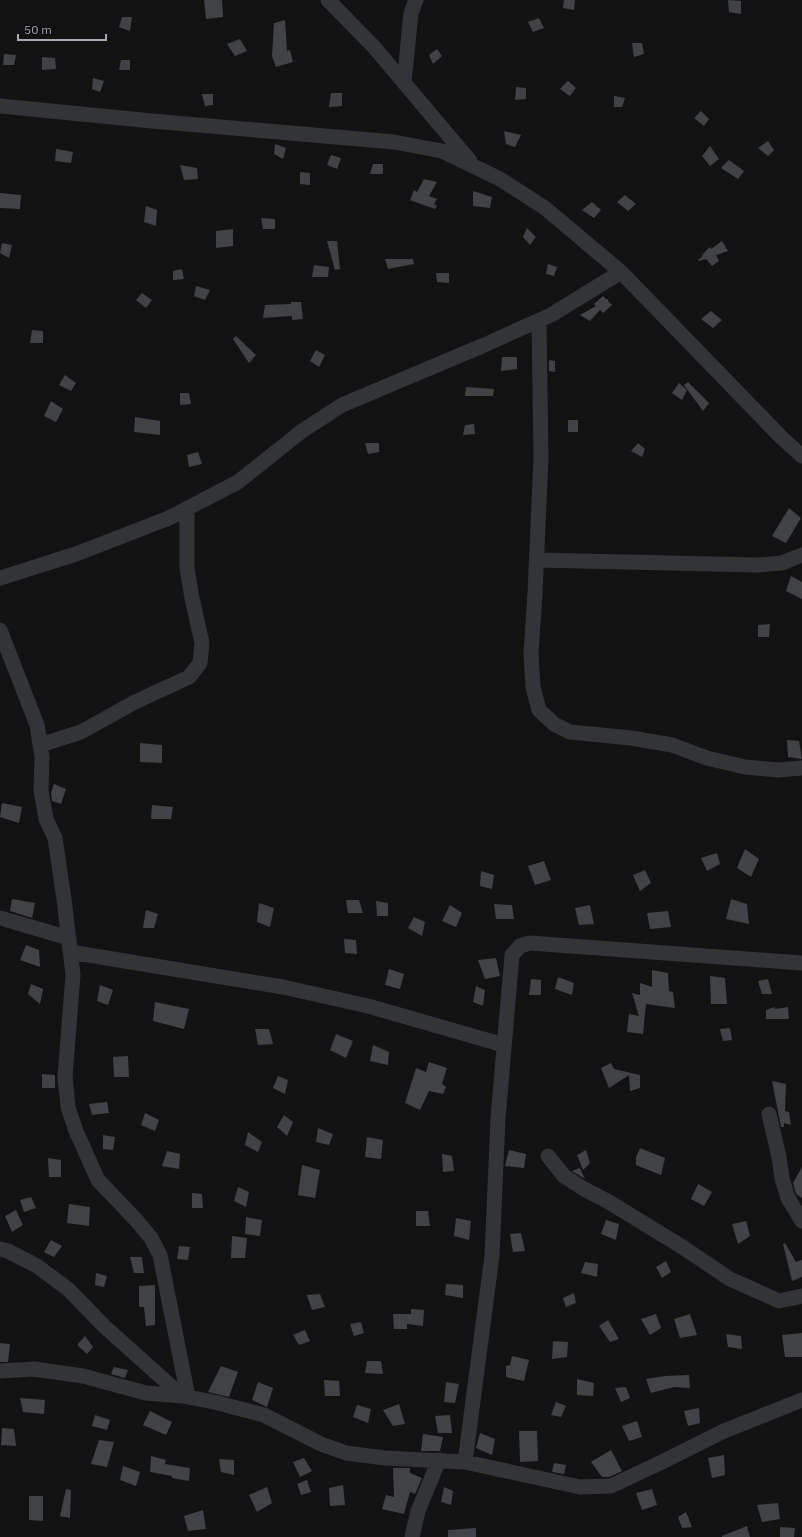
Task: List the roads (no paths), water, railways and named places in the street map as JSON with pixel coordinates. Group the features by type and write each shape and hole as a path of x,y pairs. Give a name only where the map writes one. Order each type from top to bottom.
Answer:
{"street":[{"path":"328,0 374,47 474,166"},
{"path":"404,83 411,13 416,0"},
{"path":"0,106 394,142 442,151 500,179 545,208 621,272 782,438 802,456"},
{"path":"0,578 76,554 169,518 238,482 302,431 342,405 539,321 621,272"},
{"path":"539,321 541,458 531,654 533,687 538,710 554,724 570,732 631,738 672,745 707,758 745,767 778,770 802,768"},
{"path":"40,744 81,732 135,702 189,677 200,663 202,643 192,598 188,568 187,509"},
{"path":"536,560 758,565 782,564 802,555"},
{"path":"0,630 37,725 42,757 42,790 46,819 55,838 73,975 66,1077 68,1107 76,1131 98,1180 137,1221 151,1238 160,1255 185,1397"},
{"path":"0,918 69,945 283,987 368,1006 504,1045"},
{"path":"465,1462 492,1256 498,1118 512,955 520,946 530,942 802,963"},
{"path":"769,1114 780,1158 782,1178 788,1198 802,1221"},
{"path":"548,1156 564,1176 584,1190 609,1202 730,1278 779,1301 802,1296"},
{"path":"0,1249 8,1251 37,1266 68,1288 104,1326 185,1397"},
{"path":"0,1371 34,1369 83,1376 146,1393 185,1397 264,1415 321,1444 346,1453 385,1458 465,1462 580,1487 611,1486 724,1431 800,1406"},
{"path":"412,1537 418,1511 439,1460"}]}
